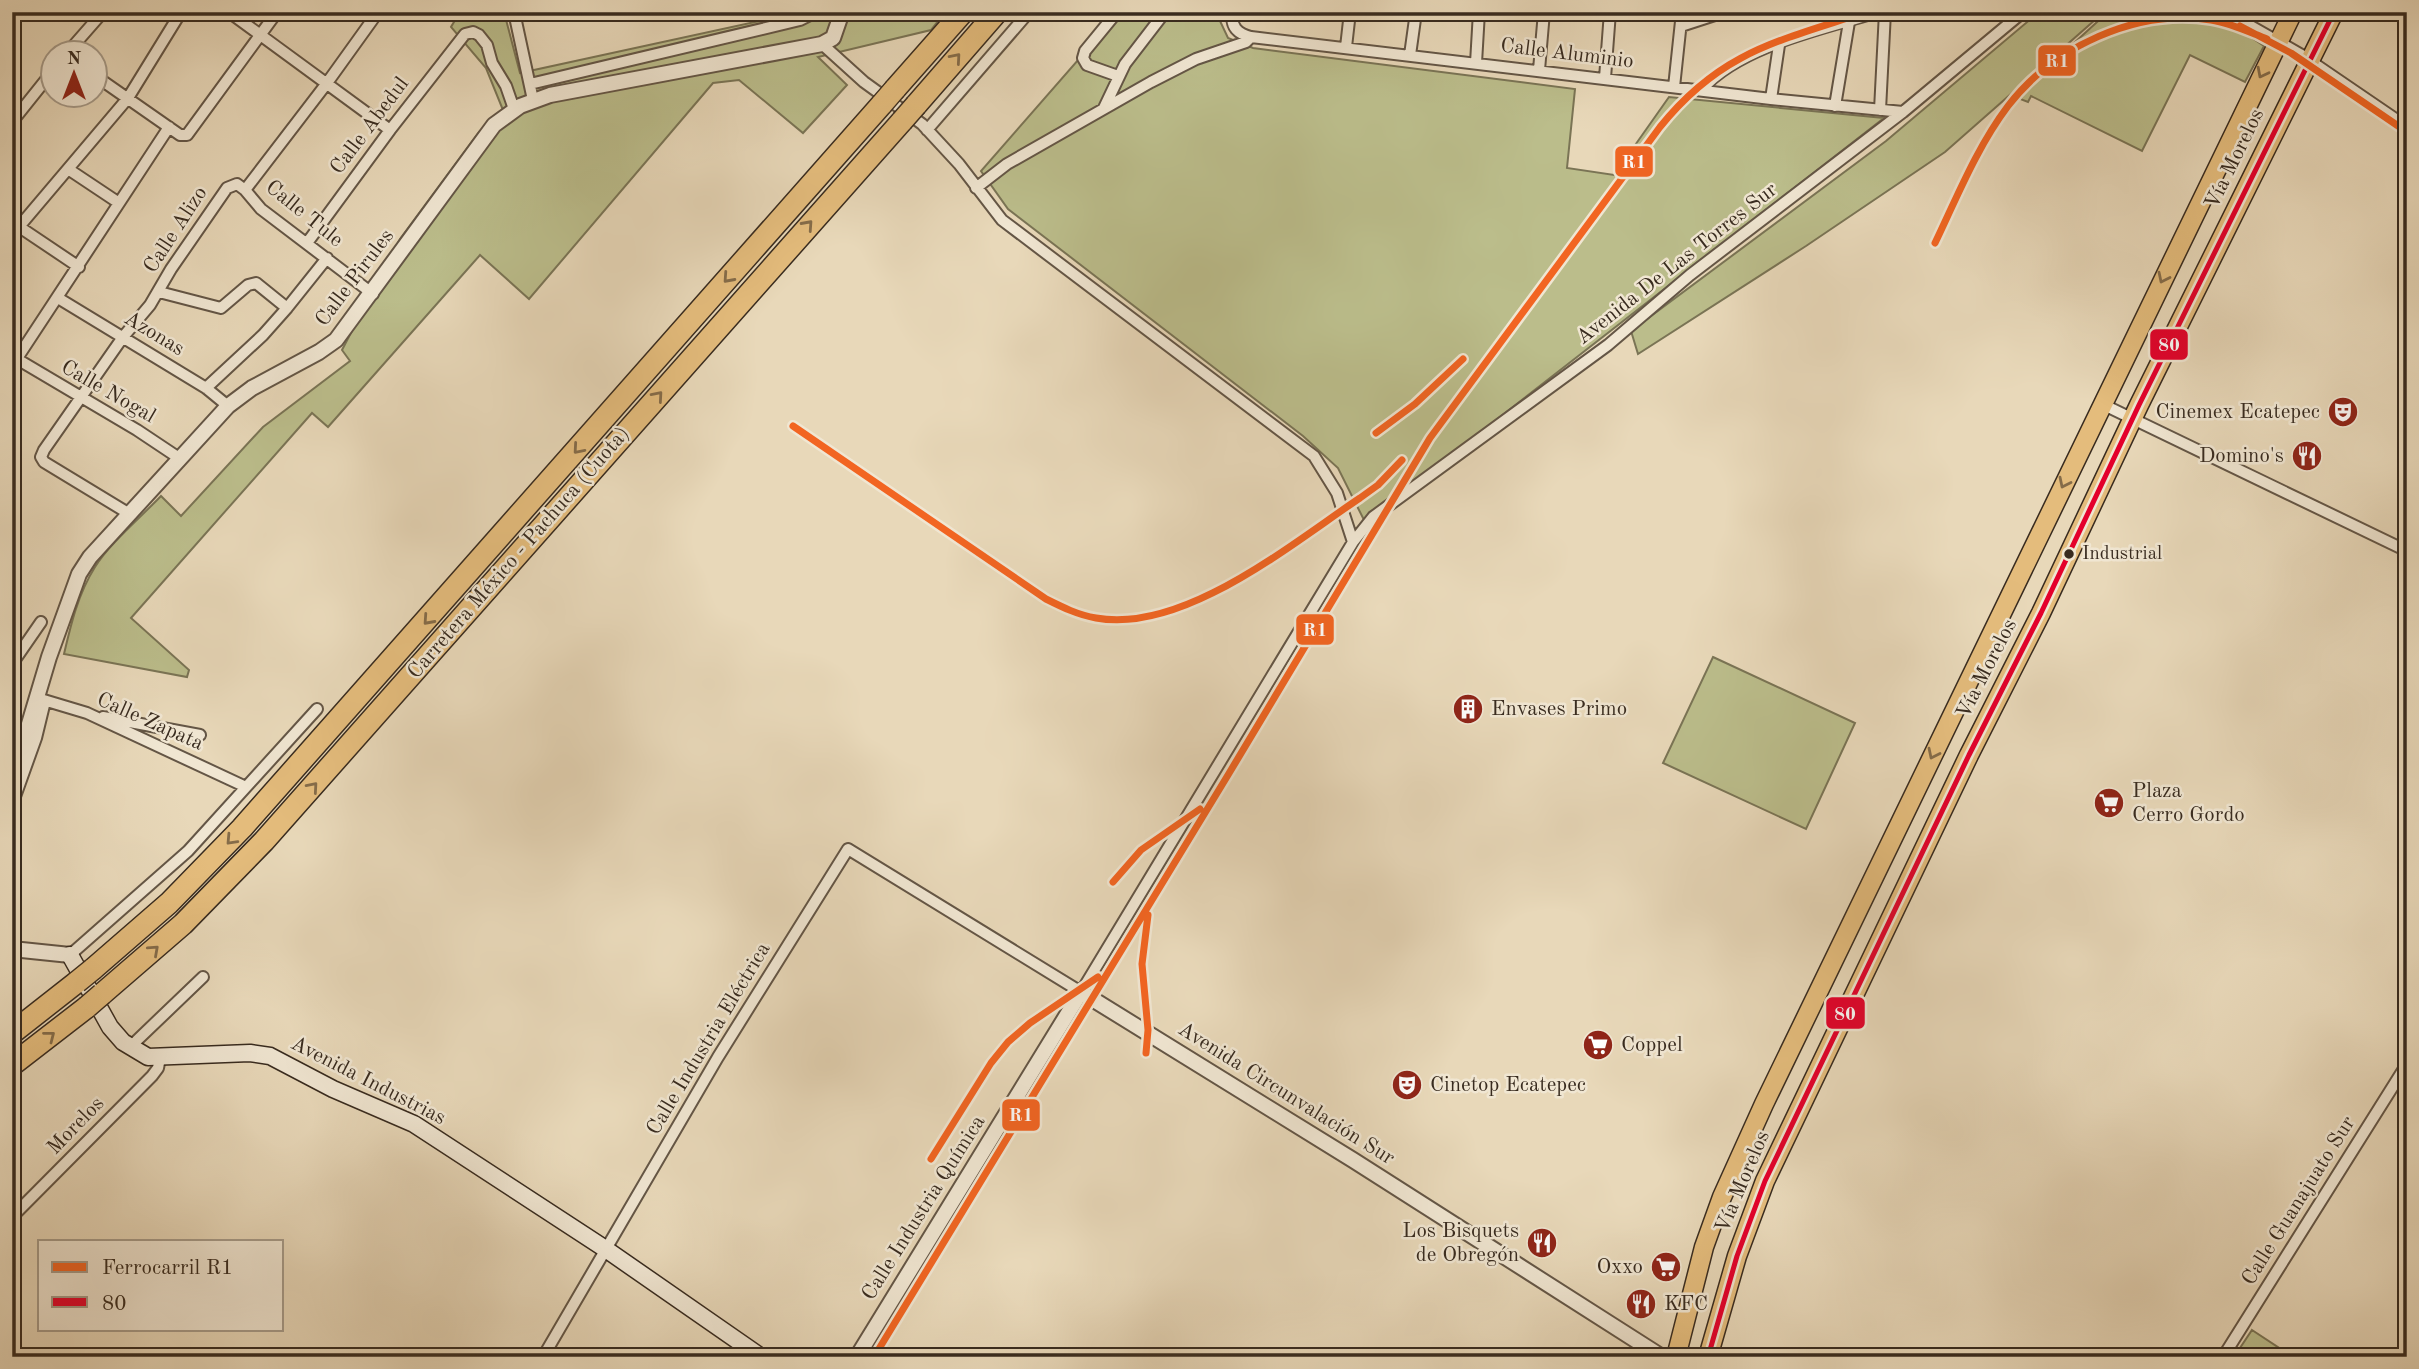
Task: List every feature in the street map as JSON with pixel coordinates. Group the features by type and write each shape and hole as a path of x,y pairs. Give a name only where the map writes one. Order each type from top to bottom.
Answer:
{"highway":[{"name":"Carretera México - Pachuca (Cuota)","path":"12,1033 170,903 243,828 963,12"},
{"name":"Carretera México - Pachuca (Cuota)","path":"12,1065 95,1001 183,924 298,804 997,12"}],"main road":[{"name":"Vía Morelos","path":"1676,1357 1704,1247 1742,1152 2293,12"},
{"name":"Vía Morelos","path":"1708,1357 1737,1256 1765,1181 1969,755 2334,12"},
{"name":"Avenida Industrias","path":"70,955 103,1017 117,1037 130,1047 148,1057 160,1058 250,1053 275,1058 333,1089 425,1130 607,1250 761,1357"}],"street":[{"path":"80,38 103,12"},
{"path":"79,267 15,228 128,98 181,12"},
{"path":"229,12 390,130"},
{"path":"108,84 185,136 277,12"},
{"path":"245,190 378,12"},
{"path":"514,12 533,100"},
{"path":"530,84 800,20 816,12"},
{"path":"842,12 833,38 822,44 864,82 928,130 959,164 1002,220 1314,456 1337,493 1353,542"},
{"path":"928,130 1029,12"},
{"path":"1117,12 1085,51 1083,58 1087,65 1118,76"},
{"path":"1104,108 1118,76 1165,12"},
{"path":"1346,47 1350,12"},
{"path":"1410,55 1416,12"},
{"path":"1476,63 1479,12"},
{"path":"1539,70 1544,12"},
{"path":"1605,78 1610,12"},
{"path":"1674,87 1682,12"},
{"path":"1681,26 1724,12"},
{"path":"1702,90 1728,68 1779,45 1883,12 1880,110"},
{"name":"Avenida De Las Torres Sur","path":"1353,542 1373,517 1608,345 1690,275 1903,112 2023,12"},
{"path":"2226,12 2310,60 2407,128"},
{"name":"Calle Aluminio","path":"1233,18 1239,34 1251,37 1771,99 1903,112"},
{"path":"1836,106 1849,22"},
{"name":"Calle Abedul","path":"307,243 390,130 466,34 473,32 483,40 514,109"},
{"path":"726,37 728,62"},
{"path":"976,188 1007,164 1104,108 1196,59 1246,42 1251,37"},
{"name":"Calle Pirules","path":"12,781 41,699 49,657 79,574 90,557 228,406 252,388 331,345 373,293 478,146 501,119 533,100 822,44"},
{"path":"1771,99 1779,45"},
{"path":"12,122 38,90"},
{"path":"15,362 169,127"},
{"path":"68,169 119,203"},
{"name":"Calle Alizo","path":"128,513 44,462 41,457 123,337 159,292 171,269 227,188 237,184 245,190"},
{"name":"Calle Tule","path":"245,190 261,209 373,293"},
{"path":"206,388 263,335 327,258"},
{"path":"159,292 221,308 248,285 256,283 288,308"},
{"name":"Azonas","path":"58,298 206,388 228,406"},
{"name":"Calle Nogal","path":"15,362 137,430 179,458"},
{"path":"2102,404 2407,551"},
{"name":"Calle Industria Química","path":"857,1357 1353,542"},
{"path":"12,664 41,622"},
{"path":"12,805 36,738 41,699"},
{"name":"Calle Zapata","path":"41,699 87,713 246,787"},
{"path":"12,949 70,955 188,851 317,709"},
{"path":"87,713 200,735"},
{"name":"Avenida Circunvalación Sur","path":"849,849 1353,1160 1662,1357"},
{"name":"Calle Industria Eléctrica","path":"543,1357 718,1057 849,849"},
{"path":"130,1047 203,977"},
{"name":"Morelos","path":"12,1217 152,1076 158,1068 160,1058"},
{"name":"Calle Guanajuato Sur","path":"2223,1357 2407,1064"}],"green space":[{"path":"460,12 504,12 520,73 796,13 945,12 931,30 818,57 847,85 803,133 739,80 713,83 529,299 480,255 328,427 312,413 131,618 189,670 187,677 64,654 84,588 108,549 161,496 181,516 263,427 350,361 342,350 400,239 479,132 503,110 486,68 451,27"},
{"path":"1120,12 1224,12 1220,21 1228,38 1253,48 1575,89 1567,168 1614,175 1669,97 1884,118 1365,522 1338,468 1303,436 1008,209 981,171"},
{"path":"2039,12 2104,12 1945,152 1806,246 1638,354 1631,331 1886,141"},
{"path":"2108,12 2213,12 2264,46 2245,82 2190,55 2142,151 2031,96 2028,102 2015,97"},
{"path":"1713,657 1855,723 1806,829 1663,763"},
{"path":"2252,1330 2293,1357 2234,1357"}],"rail line":[{"name":"R1","path":"874,1357 1430,438 1660,127 1683,101 1706,81 1753,52 1866,12"},
{"name":"R1","path":"1935,243 1977,155 2008,106 2048,66 2072,50 2126,26 2183,18 2218,21 2267,39"},
{"name":"R1","path":"2240,26 2291,53 2407,132"},
{"name":"R1","path":"1376,433 1415,404 1463,359"},
{"name":"R1","path":"793,426 1046,599 1076,613 1096,618 1129,619 1164,612 1200,599 1235,581 1378,485 1402,460"},
{"name":"R1","path":"1113,882 1141,850 1200,809"},
{"name":"R1","path":"1146,1053 1148,1030 1142,964 1148,915"},
{"name":"R1","path":"931,1159 991,1063 1008,1042 1030,1023 1098,977"}],"transit line":[{"name":"80","path":"1708,1357 1737,1256 1765,1181 2139,405 2334,12"}],"place":[{"name":"Cinemex Ecatepec","path":"2343,412"},
{"name":"Domino's","path":"2307,456"},
{"name":"Industrial","path":"2069,554"},
{"name":"Envases Primo","path":"1468,709"},
{"name":"Plaza Cerro Gordo","path":"2109,803"},
{"name":"Coppel","path":"1598,1045"},
{"name":"Cinetop Ecatepec","path":"1407,1085"},
{"name":"Los Bisquets de Obregón","path":"1542,1243"},
{"name":"Oxxo","path":"1666,1267"},
{"name":"KFC","path":"1641,1304"}]}
